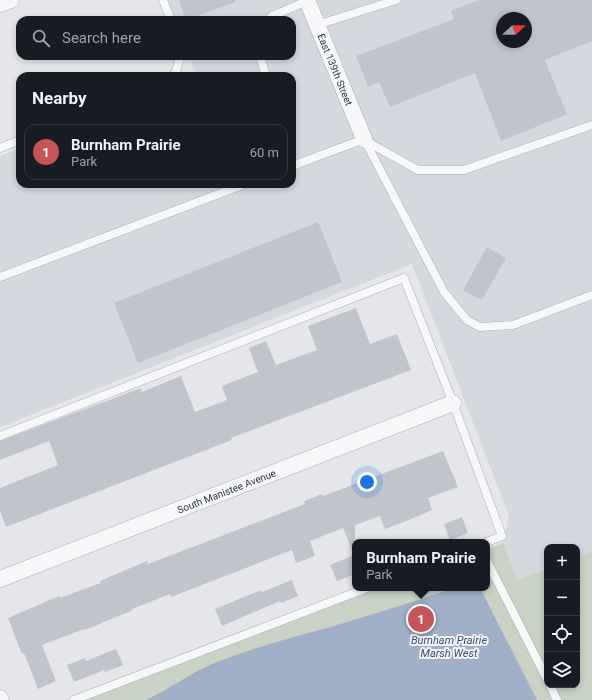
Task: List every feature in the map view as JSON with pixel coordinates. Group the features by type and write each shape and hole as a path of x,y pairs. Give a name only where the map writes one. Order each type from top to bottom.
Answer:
{"street":[{"path":"0,4 11,0"},
{"name":"East 139th Street","path":"307,0 364,139"},
{"name":"South Manistee Avenue","path":"0,579 453,403"}],"lane":[{"path":"163,0 169,16"},
{"path":"272,16 307,0"},
{"path":"317,25 396,0"},
{"path":"176,72 179,60"},
{"path":"261,60 265,72"},
{"path":"364,139 418,170 464,170 592,125"},
{"path":"296,165 364,139"},
{"path":"364,139 444,292 467,320 480,327 513,325 592,294"},
{"path":"0,148 16,142"},
{"path":"0,277 234,188"},
{"path":"0,436 404,278 453,403 502,536 490,541"},
{"path":"490,566 544,673"},
{"path":"74,700 359,591"},
{"path":"551,688 557,700"}],"shaded area":[{"path":"167,0 592,0 592,551 580,556 580,544 544,544 544,570 517,581 503,543 509,516 412,264 0,427 0,156 16,150 16,188 296,188 296,72 195,72 191,60 296,60 296,16 173,16"},
{"name":"Burnham Prairie Marsh West","path":"503,543 517,580 544,570 544,688 580,688 580,556 592,551 592,700 86,700 367,591 490,591 490,548"}],"water":[{"name":"Burnham Prairie Marsh West","path":"445,591 482,591 537,700 146,700 204,668 227,658"}],"building":[{"path":"179,0 235,0 235,2 197,16 185,16"},
{"path":"478,0 592,0 592,41 545,60 567,114 501,141 475,73 390,107 379,82 368,87 356,56 454,19 451,11"},
{"path":"318,222 342,282 138,363 114,303"},
{"path":"487,247 506,258 482,300 463,290"},
{"path":"356,308 370,344 397,334 411,370 231,438 232,440 6,527 0,511 0,488 58,465 49,441 0,460 0,441 141,388 142,392 181,376 195,412 227,400 222,386 258,372 249,348 266,341 276,365 317,350 308,326"},
{"path":"443,451 458,487 428,498 432,510 404,522 385,529 380,516 355,525 355,539 352,539 352,550 343,528 310,541 315,556 296,563 292,550 171,597 170,594 85,630 84,629 42,645 56,681 38,689 8,618 59,596 60,598 101,583 100,581 147,561 148,564 305,504 304,501 322,494 323,496"},
{"path":"462,517 468,533 450,539 444,524"},
{"path":"352,556 352,575 337,581 330,565"},
{"path":"292,580 298,596 281,603 280,601 222,626 215,609 261,590 262,592"},
{"path":"116,649 123,665 105,672 104,670 74,682 67,665 85,658 86,661"}],"place":[{"name":"Burnham Prairie","path":"421,619"}]}
